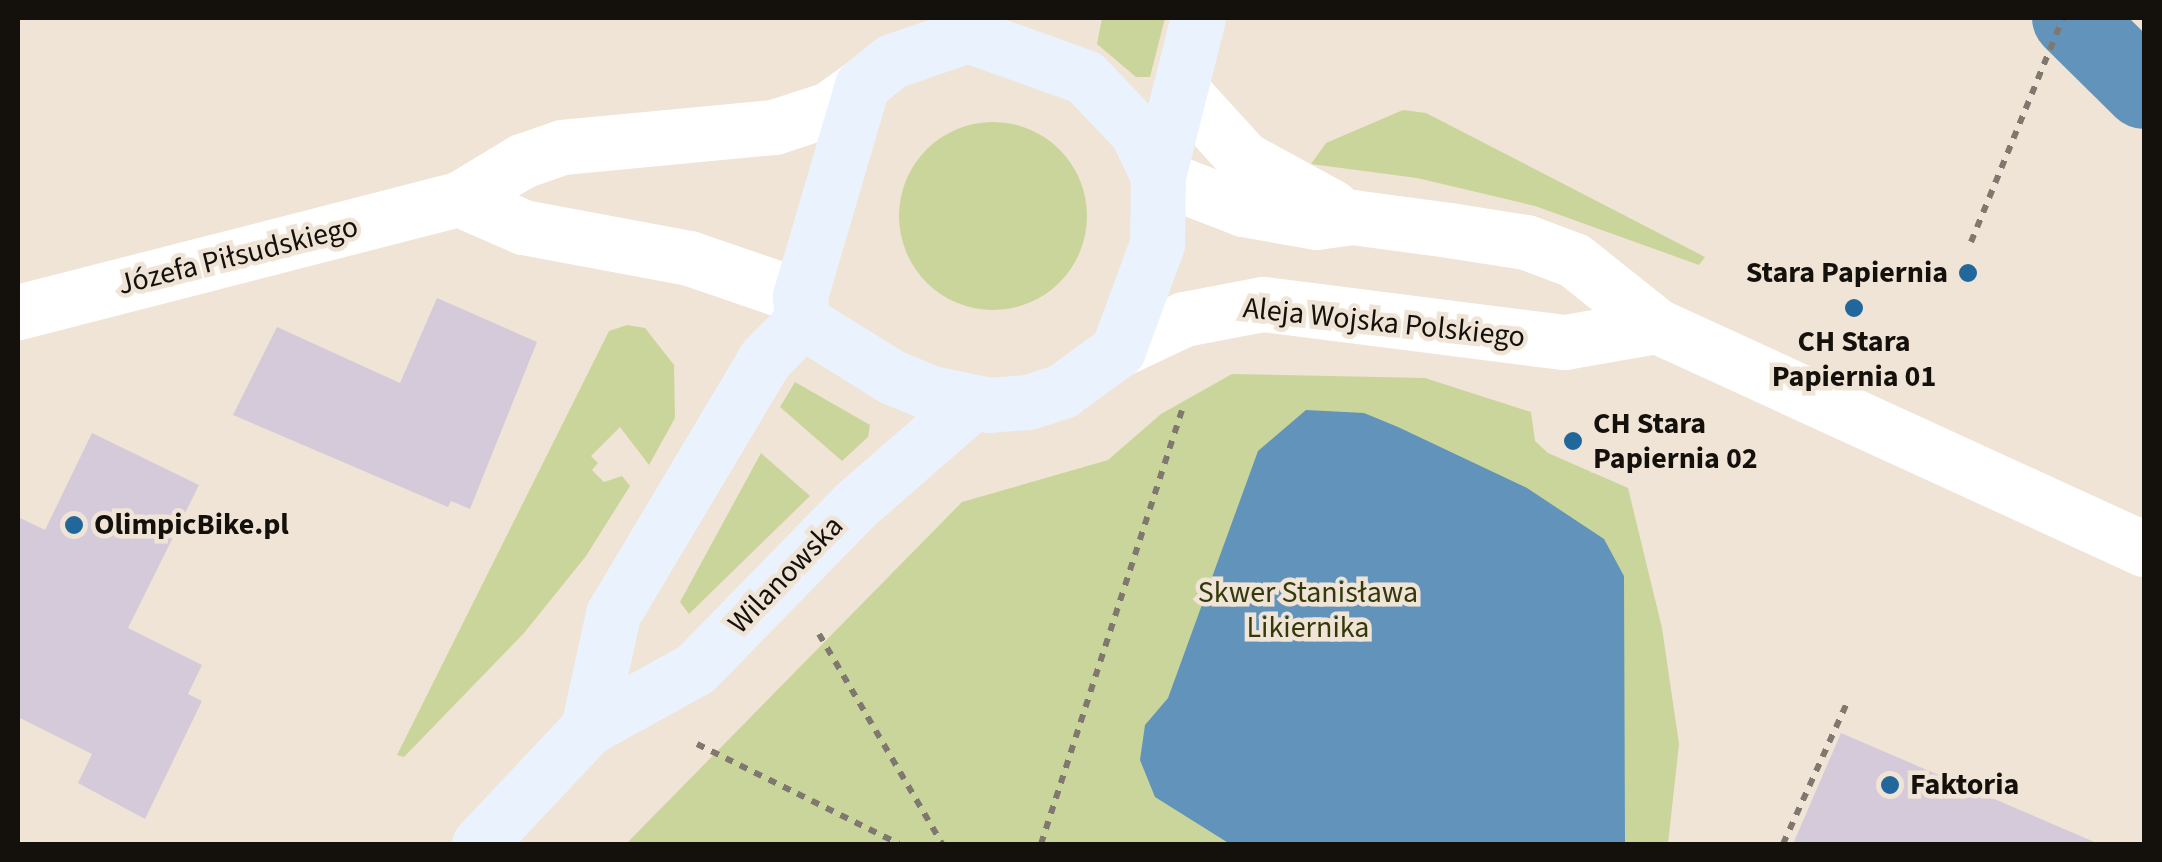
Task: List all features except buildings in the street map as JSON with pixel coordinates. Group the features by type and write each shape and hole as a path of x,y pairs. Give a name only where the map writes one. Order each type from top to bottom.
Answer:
{"main road":[{"path":"801,309 892,378 972,403 1028,402 1062,391 1118,350 1156,244 1158,176 1183,92 1198,18"},
{"path":"588,728 613,614 764,359 801,309 862,86 892,61 990,26 1085,77 1137,132 1158,176"},
{"name":"Wilanowska","path":"479,844 588,728 695,669 868,493 972,403"}],"street":[{"name":"Józefa Piłsudskiego","path":"18,312 459,199 522,161 562,146 774,127 829,109 862,86"},
{"path":"1183,92 1260,171 1352,217"},
{"path":"1158,176 1242,209 1316,222 1352,217 1526,242 1574,260 1656,326 2144,548"},
{"path":"459,199 523,227 688,258 801,309"},
{"name":"Aleja Wojska Polskiego","path":"1118,350 1184,319 1264,304 1565,342 1656,326"}],"path":[{"path":"1972,242 2063,18"},
{"path":"1040,844 1182,410"},
{"path":"814,626 942,844"},
{"path":"1783,844 1848,700"},
{"path":"696,744 899,844"}],"green space":[{"path":"1102,18 1165,18 1150,77 1136,77 1097,44"},
{"path":"1403,110 1426,113 1705,257 1699,265 1535,206 1417,178 1311,164 1326,143"},
{"path":"993,122 1029,129 1060,149 1080,180 1087,216 1080,252 1060,283 1029,303 993,310 957,303 926,283 906,252 899,216 906,180 926,149 957,129"},
{"path":"627,325 645,328 674,365 675,418 649,465 620,427 591,456 598,463 592,470 604,482 622,476 630,486 586,556 524,633 404,757 397,755 609,331"},
{"name":"Skwer Stanisława Likiernika","path":"1232,374 1425,378 1531,412 1535,441 1548,453 1628,488 1662,628 1679,744 1668,844 626,844 962,502 1108,460 1161,414"},
{"path":"795,382 870,425 868,437 842,461 780,407"},
{"path":"761,453 810,496 689,614 680,602"}],"water":[{"path":"1306,410 1364,413 1398,427 1527,488 1604,539 1624,576 1625,844 1230,844 1155,797 1140,760 1145,725 1168,698 1258,451"}],"waterway":[{"path":"2072,18 2144,89"}],"place":[{"name":"Stara Papiernia","path":"1968,273"},
{"name":"CH Stara Papiernia 01","path":"1854,308"},
{"name":"CH Stara Papiernia 02","path":"1573,441"},
{"name":"OlimpicBike.pl","path":"74,525"},
{"name":"Faktoria","path":"1890,785"}]}
